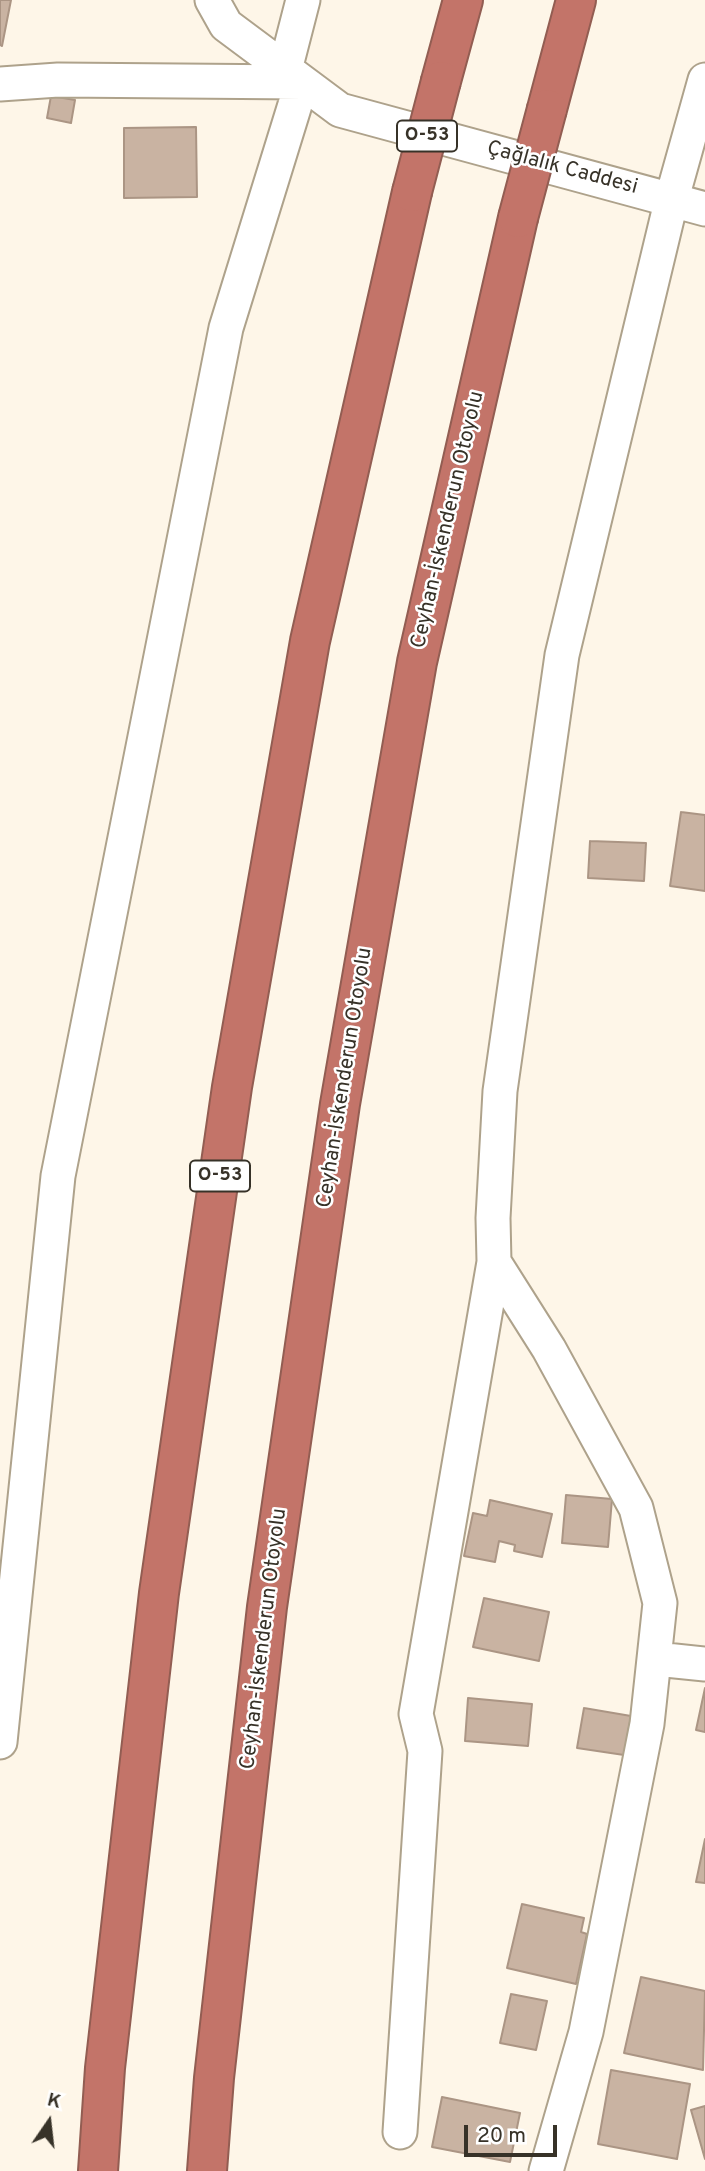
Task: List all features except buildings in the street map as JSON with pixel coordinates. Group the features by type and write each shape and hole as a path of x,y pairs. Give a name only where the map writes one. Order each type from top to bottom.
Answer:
{"highway":[{"name":"O-53","path":"98,2171 105,2068 159,1592 232,1087 310,641 412,192 463,0"},
{"name":"Ceyhan-İskenderun Otoyolu","path":"208,2171 214,2078 267,1607 340,1104 417,662 518,218 576,0"}],"street":[{"name":"Çağlalık Caddesi","path":"212,0 226,25 340,110 705,209"},
{"path":"0,1742 58,1176 226,328 294,76 303,0"},
{"path":"0,84 58,80 294,76"},
{"path":"401,2132 425,1751 416,1714 494,1262 500,1091 562,655 672,198 705,79"},
{"path":"494,1262 549,1349 636,1508 660,1604 647,1724 586,2032 546,2171"},
{"path":"656,1659 705,1664"}]}
